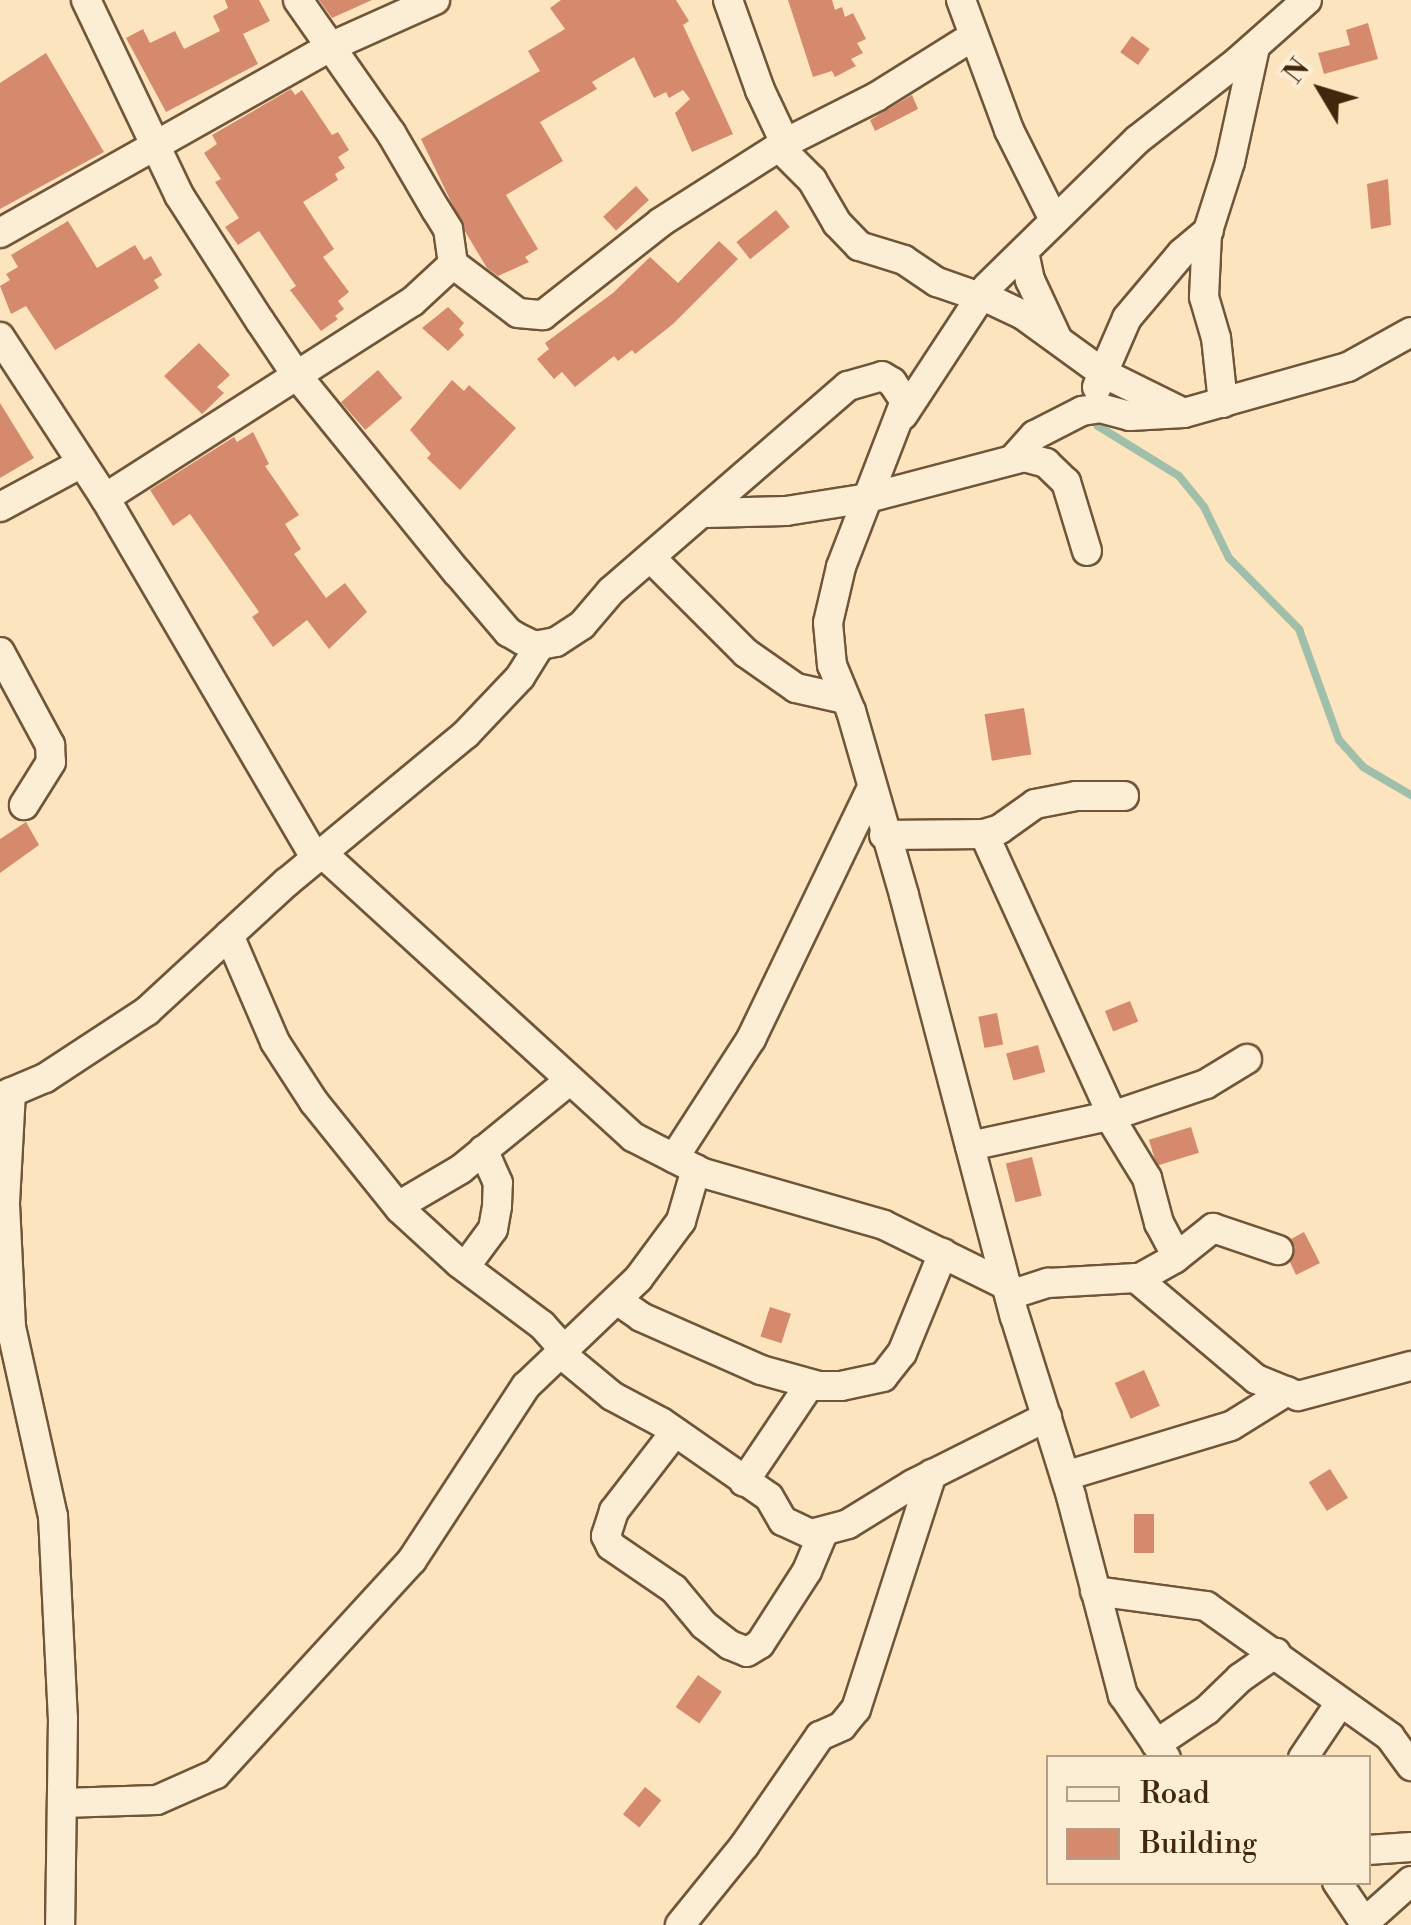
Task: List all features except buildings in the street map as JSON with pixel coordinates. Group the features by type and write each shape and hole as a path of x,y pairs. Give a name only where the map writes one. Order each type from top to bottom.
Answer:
{"street":[{"path":"86,0 179,194 295,373 508,632 540,645 556,642 582,625 611,591 652,560 848,386 882,376 892,382 905,401 903,415"},
{"path":"298,0 332,46 448,229 453,264 518,314 543,316 662,222 782,145 876,97 972,37"},
{"path":"0,233 332,46 435,0"},
{"path":"728,0 782,145 859,246 904,260 937,282 980,296 1058,338 1103,373 1184,413"},
{"path":"961,0 1010,130 1054,220"},
{"path":"1276,1653 1240,1678 1162,1753 1122,1695 1065,1476 1009,1290 846,699 832,665 828,623 841,567 903,415 980,296 1137,140 1308,0"},
{"path":"1223,404 1216,338 1204,297 1209,230 1230,162 1255,47"},
{"path":"1086,410 1128,318 1169,267 1209,230"},
{"path":"1024,252 1030,280 1058,338"},
{"path":"105,498 295,373 412,302 453,264"},
{"path":"1014,458 1046,428 1086,410 1100,408 1130,416 1184,413 1223,404 1348,368 1411,332"},
{"path":"0,337 105,498 319,856 633,1136 685,1164 884,1224 1009,1290 1048,1283 1138,1279 1219,1227 1278,1250"},
{"path":"706,513 786,511 868,498 1014,458 1046,463 1066,482 1087,552"},
{"path":"0,507 80,464"},
{"path":"652,560 746,653 796,688 846,699"},
{"path":"60,1925 63,1718 53,1516 11,1327 5,1204 6,1095 44,1078 147,1010 319,856 466,734 520,677 540,645"},
{"path":"0,652 50,745 51,762 24,805"},
{"path":"62,1803 157,1800 216,1774 412,1560 526,1386 638,1279 681,1221 685,1164 871,790"},
{"path":"884,835 984,834 1000,830 1035,804 1076,796 1124,796"},
{"path":"984,834 1111,1116 1147,1178 1159,1223 1177,1257"},
{"path":"229,935 274,1042 314,1102 398,1206 464,1267 498,1290 612,1396 769,1496 784,1521 811,1534 848,1524 932,1474 1046,1417"},
{"path":"970,1146 1111,1116 1206,1084 1247,1059"},
{"path":"398,1206 461,1169 569,1081"},
{"path":"464,1267 493,1229 497,1206 498,1182 482,1150"},
{"path":"616,1300 706,1348 810,1384 841,1386 884,1377 920,1319 943,1253"},
{"path":"1138,1279 1256,1378 1298,1396 1411,1366"},
{"path":"744,1482 810,1384"},
{"path":"1065,1476 1232,1426 1287,1392"},
{"path":"674,1432 614,1511 606,1536 612,1546 674,1589 704,1626 730,1645 746,1652 760,1644 807,1571 823,1532"},
{"path":"680,1925 754,1832 820,1736 842,1726 856,1709 932,1474"},
{"path":"1095,1591 1206,1606 1390,1737 1411,1766"},
{"path":"1305,1755 1340,1702"},
{"path":"1371,1850 1411,1847"},
{"path":"1339,1885 1365,1924 1411,1881"}],"waterway":[{"path":"1098,426 1179,476 1204,507 1229,558 1299,629 1339,740 1363,767 1411,795"}]}
